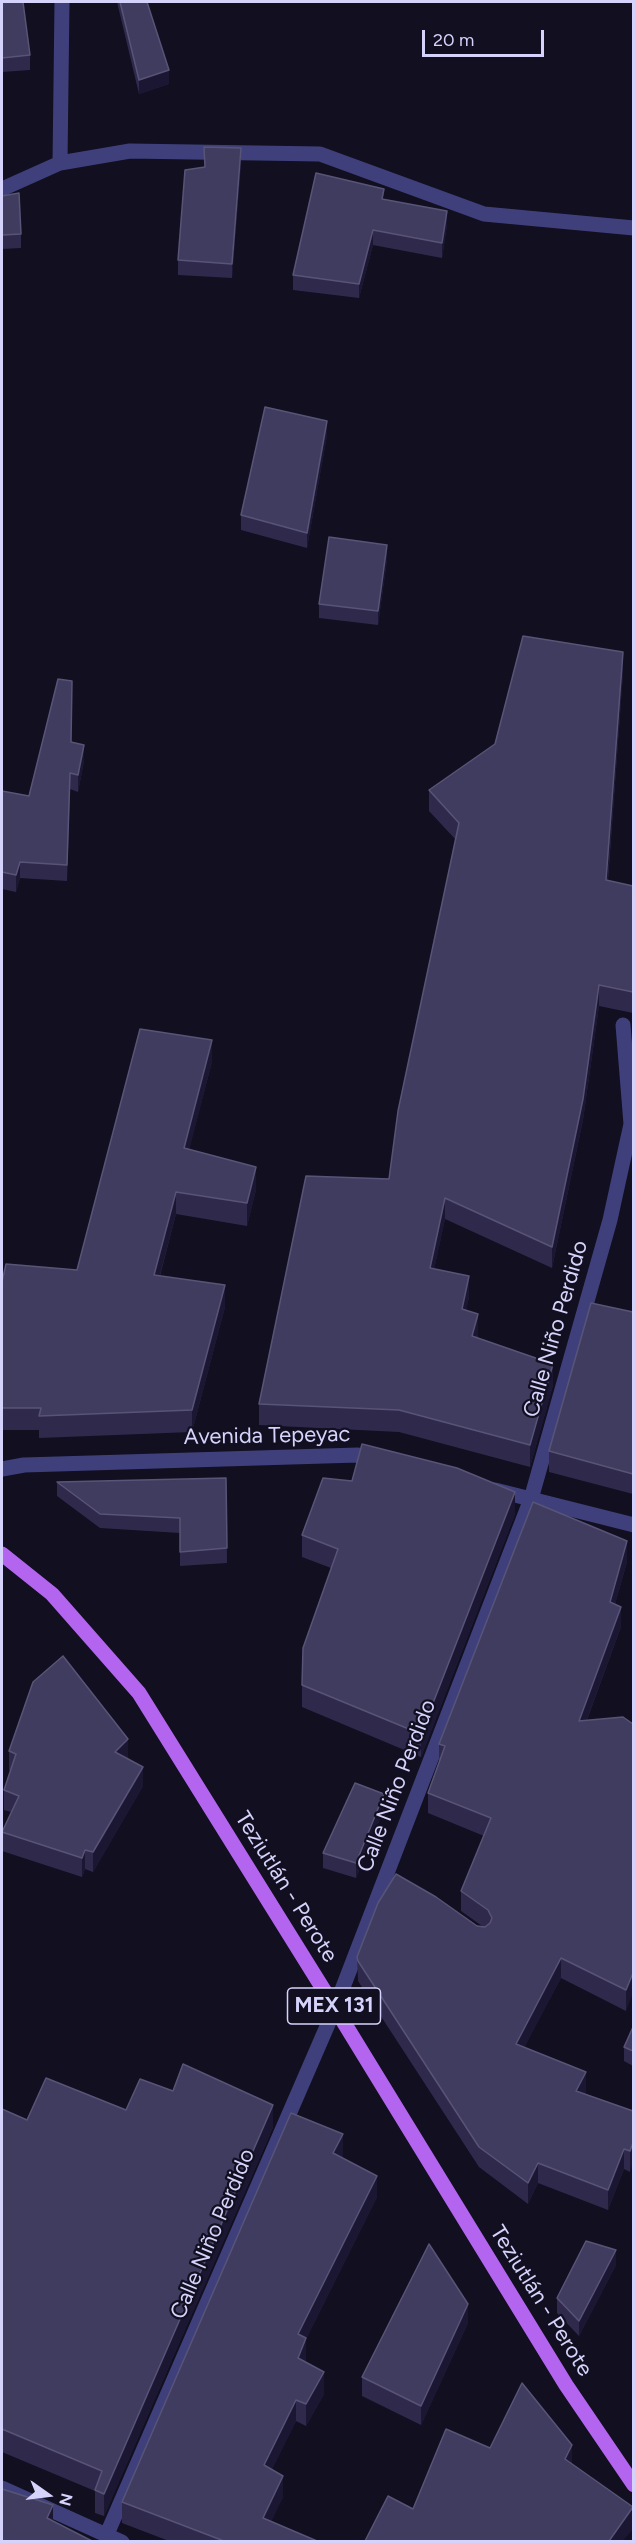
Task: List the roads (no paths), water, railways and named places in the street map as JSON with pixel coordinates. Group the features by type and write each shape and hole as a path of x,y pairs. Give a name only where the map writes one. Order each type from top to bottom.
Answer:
{"main road":[{"name":"Teziutlán - Perote","path":"2,1554 52,1594 139,1694 560,2375 633,2485"}],"street":[{"path":"60,163 63,2"},
{"path":"2,189 60,163 130,151 320,154 484,214 633,228"},
{"name":"Calle Niño Perdido","path":"107,2534 393,1874 531,1499 610,1220 631,1124 623,1025"},
{"name":"Avenida Tepeyac","path":"2,1469 24,1465 358,1455 393,1464"},
{"path":"485,1487 633,1525"},
{"path":"2,2488 122,2541"}]}
